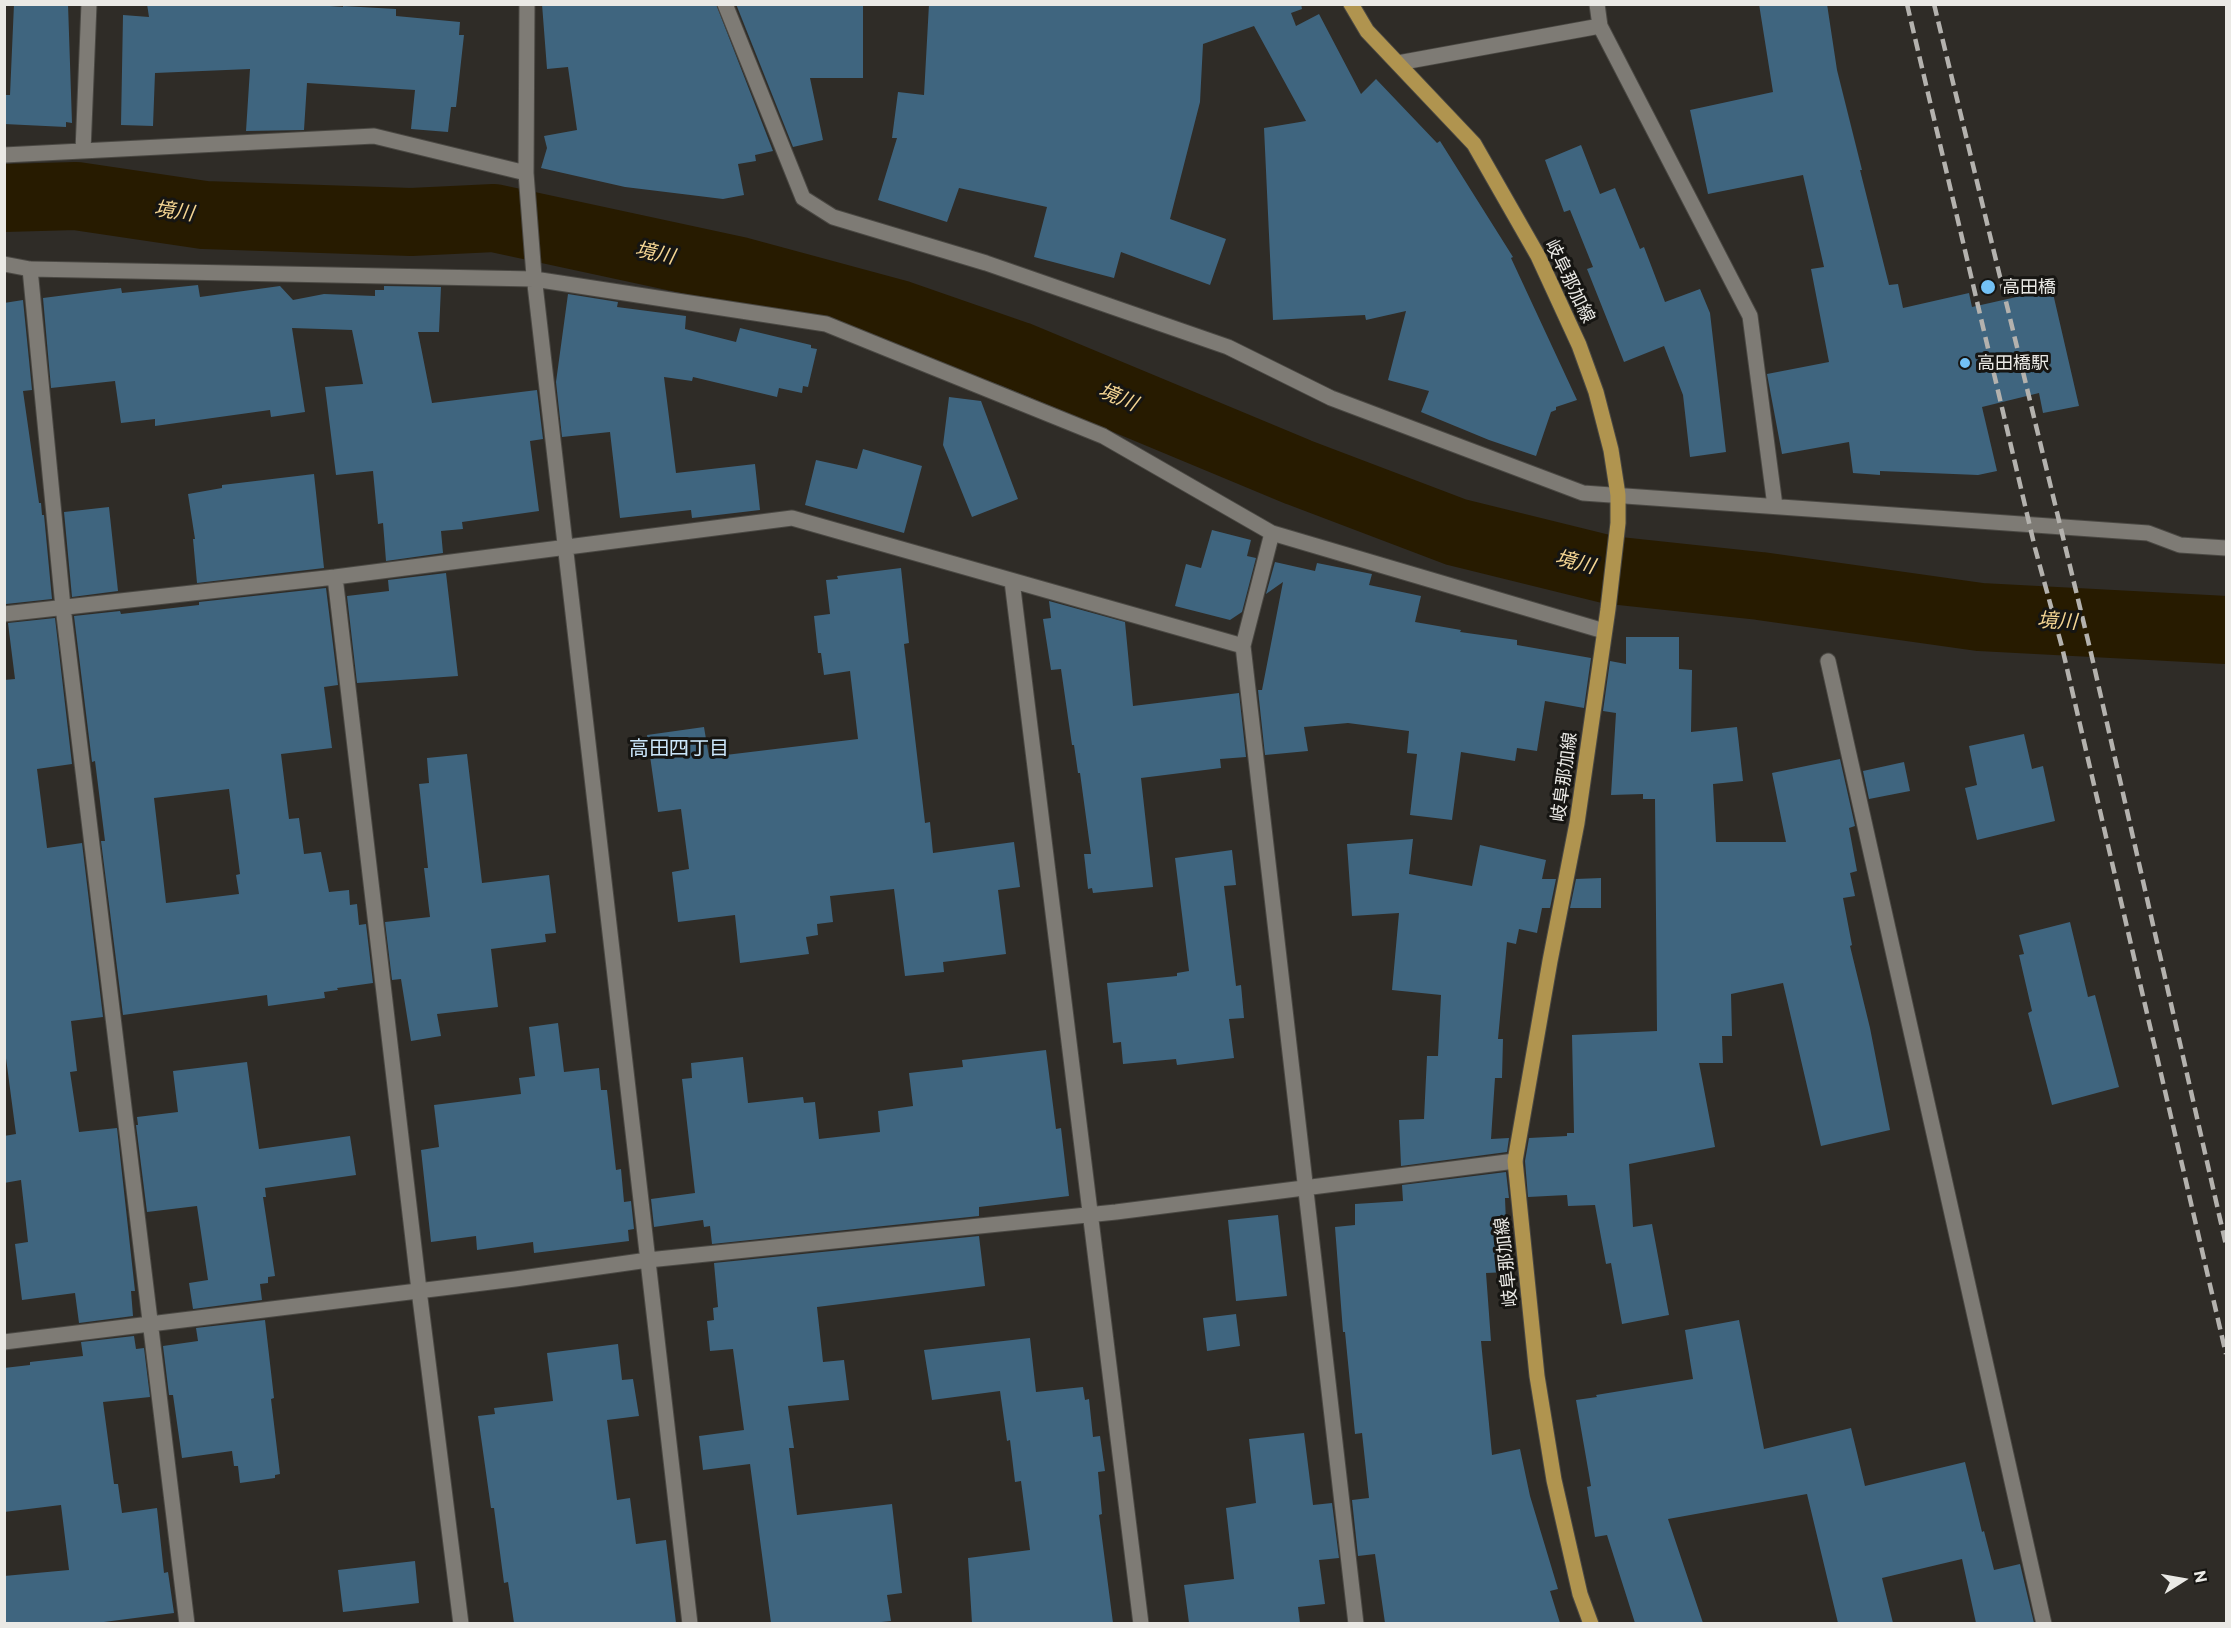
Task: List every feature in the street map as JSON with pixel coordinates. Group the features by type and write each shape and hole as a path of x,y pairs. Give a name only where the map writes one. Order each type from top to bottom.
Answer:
{"main road":[{"name":"岐阜那加線","path":"1351,4 1366,31 1474,144 1538,256 1579,345 1596,392 1611,450 1618,495 1618,523 1608,609 1577,823 1515,1161 1539,1388 1554,1480 1580,1594 1591,1623"}],"street":[{"path":"83,151 89,4"},
{"path":"527,4 526,173 534,277 690,1623"},
{"path":"725,4 803,198 833,218 986,263 1228,347 1331,398 1582,493 2148,533 2180,545 2226,548"},
{"path":"1597,4 1600,26 1750,316 1775,506"},
{"path":"1398,63 1600,26"},
{"path":"4,155 374,136 526,173"},
{"path":"4,264 30,269 534,277 826,324 1103,436 1272,533 1604,631"},
{"path":"30,269 63,607 187,1623"},
{"path":"4,614 334,577 792,518 1243,646"},
{"path":"1272,533 1243,646 1356,1623"},
{"path":"334,577 461,1623"},
{"path":"1012,581 1141,1623"},
{"path":"1828,661 2044,1623"},
{"path":"4,1342 514,1279 648,1260 1116,1212 1515,1161"}],"building":[{"path":"14,4 68,4 72,123 66,122 66,127 4,124 4,95 10,95"},
{"path":"147,4 303,4 396,9 396,16 460,22 459,35 464,35 456,107 451,107 448,132 411,129 415,90 307,83 304,130 246,131 250,69 155,73 153,126 121,125 123,15 149,17"},
{"path":"542,4 716,4 773,151 755,155 756,161 738,164 744,195 723,199 625,187 541,168 547,148 544,136 577,130 568,67 547,69"},
{"path":"736,4 863,4 863,78 810,78 823,140 793,147"},
{"path":"929,4 1301,4 1302,9 1291,13 1296,26 1319,14 1361,94 1376,79 1437,143 1440,141 1513,257 1511,258 1577,400 1556,407 1556,410 1551,412 1536,456 1489,440 1421,412 1429,391 1388,380 1406,311 1366,320 1365,315 1273,320 1264,128 1306,121 1254,26 1203,44 1200,102 1170,219 1226,239 1210,285 1121,252 1114,278 1034,257 1047,207 959,188 947,222 878,200 897,138 892,138 898,92 924,95"},
{"path":"1759,4 1827,4 1837,70 1862,170 1860,170 1889,285 1898,284 1903,308 1969,293 1972,307 2052,289 2079,406 2043,413 2039,393 1982,407 1997,471 1978,475 1880,471 1880,475 1853,473 1849,442 1782,454 1767,374 1829,362 1811,269 1824,267 1803,175 1708,194 1690,110 1773,92"},
{"path":"1581,145 1600,194 1615,188 1640,249 1644,247 1665,302 1700,289 1710,313 1726,452 1690,457 1683,395 1664,346 1624,362 1587,269 1593,267 1570,210 1564,212 1545,160"},
{"path":"198,285 200,297 280,286 293,300 324,294 375,296 375,290 384,290 384,286 441,287 439,332 418,332 432,403 537,390 543,439 530,441 539,511 462,522 463,529 441,531 443,553 386,561 383,523 378,524 373,471 336,475 325,387 363,384 352,330 292,328 305,412 271,417 270,410 155,426 155,419 121,423 115,381 51,388 43,298 121,288 122,293"},
{"path":"568,294 618,302 617,307 686,316 685,329 736,342 740,328 811,345 811,348 817,349 808,387 803,386 802,393 779,388 777,397 693,377 692,381 664,377 676,473 755,464 760,510 692,518 691,510 620,518 610,432 562,437 556,382"},
{"path":"23,300 32,390 23,391 39,503 41,503 42,515 44,515 52,599 6,604 4,303"},
{"path":"949,397 981,401 1018,499 972,517 943,445"},
{"path":"863,449 922,466 904,533 805,505 816,460 857,469"},
{"path":"314,474 324,568 197,583 193,539 195,539 188,494 222,488 222,485"},
{"path":"109,507 118,591 72,597 64,512"},
{"path":"1212,530 1251,540 1247,556 1256,558 1242,612 1230,620 1175,606 1186,564 1201,568"},
{"path":"1275,562 1315,571 1317,563 1372,574 1369,585 1421,596 1415,622 1461,630 1460,632 1517,640 1517,645 1591,658 1584,708 1545,701 1537,751 1517,748 1515,761 1461,752 1452,820 1410,815 1417,754 1407,753 1409,731 1348,723 1304,727 1308,751 1265,755 1258,690 1262,690 1283,582 1266,594"},
{"path":"901,568 909,643 904,644 925,823 930,822 933,853 1014,842 1020,887 998,890 1006,954 943,962 944,972 905,976 894,889 830,896 833,922 817,924 818,935 806,937 809,954 740,963 735,915 678,922 672,872 689,869 681,809 658,812 647,735 704,727 709,757 858,739 850,671 824,675 821,653 818,653 814,616 830,614 826,580 838,579 837,576"},
{"path":"446,573 458,676 357,683 347,596 389,591 388,580"},
{"path":"326,588 338,685 324,687 332,748 281,754 289,819 299,818 304,854 321,852 329,892 349,890 350,905 357,904 359,925 366,924 373,983 324,992 325,998 268,1006 267,995 123,1015 101,841 105,841 95,761 92,762 74,616 120,611 121,614 199,605 199,602","holes":["229,789 240,874 236,875 239,894 166,903 154,798"]},
{"path":"1049,601 1125,622 1133,706 1239,693 1246,757 1220,759 1221,768 1141,778 1153,887 1093,893 1092,888 1088,889 1084,854 1091,854 1080,773 1078,773 1074,745 1072,745 1061,669 1051,670 1043,619 1051,618"},
{"path":"55,618 72,764 37,769 47,848 82,843 103,1017 71,1021 77,1071 70,1072 79,1132 117,1128 135,1291 131,1291 133,1316 79,1323 75,1293 22,1300 15,1244 28,1242 21,1180 4,1183 4,1136 16,1134 4,1043 4,680 15,679 8,623"},
{"path":"1626,637 1679,637 1679,669 1692,670 1691,732 1737,727 1743,781 1713,784 1716,842 1786,842 1772,773 1840,759 1855,826 1849,828 1857,871 1850,873 1855,896 1843,898 1852,945 1850,946 1870,1028 1890,1130 1821,1146 1783,983 1731,994 1732,1036 1722,1036 1723,1063 1699,1063 1715,1147 1629,1164 1633,1227 1652,1224 1669,1315 1622,1324 1611,1263 1606,1264 1595,1205 1568,1206 1567,1195 1528,1197 1525,1161 1529,1138 1567,1136 1567,1133 1574,1133 1572,1035 1657,1031 1655,799 1643,799 1643,794 1611,795 1616,713 1603,711 1610,661 1626,664"},
{"path":"2024,734 2032,769 2043,766 2055,821 1977,840 1965,788 1977,785 1969,746"},
{"path":"467,754 482,883 549,875 556,933 545,934 546,942 491,949 498,1007 437,1014 441,1036 411,1041 401,979 392,980 385,922 430,917 424,868 428,868 419,784 429,783 427,758"},
{"path":"1904,762 1910,791 1869,799 1863,771"},
{"path":"1413,839 1409,874 1472,886 1480,845 1546,860 1542,879 1556,879 1550,908 1542,908 1537,933 1519,929 1516,944 1507,942 1498,1039 1503,1039 1502,1078 1495,1078 1491,1139 1509,1138 1507,1152 1401,1166 1399,1120 1424,1119 1427,1056 1438,1056 1441,995 1392,990 1399,913 1352,916 1347,844"},
{"path":"1232,850 1236,885 1224,886 1236,986 1241,985 1244,1018 1229,1019 1234,1058 1177,1065 1176,1059 1123,1064 1121,1042 1113,1043 1107,983 1177,976 1177,973 1189,971 1175,858"},
{"path":"1601,878 1601,908 1570,908 1576,879"},
{"path":"2070,922 2088,997 2095,995 2119,1087 2052,1105 2028,1013 2032,1011 2019,955 2024,954 2019,935"},
{"path":"558,1023 564,1072 599,1068 601,1090 607,1090 616,1170 621,1169 624,1202 631,1201 634,1229 628,1230 629,1241 534,1253 533,1242 477,1250 476,1236 431,1242 421,1150 439,1147 434,1105 521,1094 519,1078 535,1076 529,1027"},
{"path":"1046,1050 1056,1129 1061,1128 1069,1196 979,1207 979,1216 712,1244 710,1226 704,1227 703,1220 654,1227 651,1199 695,1193 682,1079 692,1078 691,1063 743,1057 748,1103 803,1097 804,1103 815,1102 819,1139 880,1132 878,1111 913,1106 909,1073 963,1067 962,1060"},
{"path":"247,1062 259,1149 350,1136 356,1175 265,1188 266,1197 263,1197 275,1276 268,1277 268,1283 260,1284 262,1300 193,1309 189,1283 208,1280 197,1206 147,1212 136,1125 138,1125 137,1117 178,1112 173,1071"},
{"path":"1506,1172 1509,1198 1505,1198 1508,1272 1486,1273 1491,1341 1481,1341 1492,1455 1520,1449 1530,1496 1558,1589 1550,1591 1560,1623 1385,1623 1375,1554 1358,1556 1352,1500 1369,1498 1362,1433 1355,1434 1345,1332 1343,1332 1335,1227 1355,1225 1355,1204 1403,1201 1402,1185"},
{"path":"1278,1215 1287,1296 1236,1301 1228,1220"},
{"path":"979,1236 985,1286 817,1307 823,1362 844,1360 849,1400 788,1406 794,1448 789,1448 797,1515 892,1504 902,1593 887,1595 891,1621 771,1623 750,1464 703,1470 699,1436 744,1430 733,1349 710,1351 707,1321 714,1320 713,1308 718,1307 714,1263"},
{"path":"1236,1314 1240,1346 1207,1351 1203,1318"},
{"path":"265,1320 280,1474 275,1475 275,1478 240,1483 238,1466 234,1466 232,1451 182,1458 173,1395 169,1395 163,1346 198,1341 196,1328"},
{"path":"1739,1320 1764,1449 1851,1428 1865,1486 1965,1462 1994,1570 2020,1564 2034,1623 1976,1623 1962,1559 1882,1578 1893,1623 1838,1623 1807,1494 1668,1519 1703,1623 1635,1623 1607,1535 1595,1537 1587,1487 1591,1486 1576,1400 1693,1379 1685,1330"},
{"path":"134,1336 136,1349 144,1348 150,1397 103,1402 114,1484 118,1484 122,1513 157,1508 164,1573 168,1572 174,1613 96,1623 4,1623 4,1576 69,1570 61,1505 4,1512 4,1368 30,1365 30,1362 83,1356 81,1342"},
{"path":"1030,1338 1036,1392 1083,1387 1085,1400 1089,1399 1093,1437 1100,1436 1105,1471 1098,1472 1102,1514 1099,1515 1113,1623 972,1623 968,1558 1030,1550 1021,1481 1015,1482 1010,1440 1007,1441 1000,1391 932,1400 924,1350"},
{"path":"618,1344 622,1380 633,1379 639,1416 607,1420 617,1500 630,1498 636,1544 666,1540 676,1623 514,1623 508,1582 504,1583 478,1416 495,1414 494,1408 553,1401 547,1353"},
{"path":"1304,1433 1313,1505 1332,1503 1339,1558 1319,1560 1325,1604 1298,1607 1300,1623 1189,1623 1184,1585 1234,1579 1226,1508 1256,1503 1249,1439"},
{"path":"415,1561 419,1603 343,1612 338,1570"}],"waterway":[{"name":"境川","path":"4,198 76,196 204,215 411,222 494,218 740,271 899,314 1017,355 1298,472 1456,532 1610,570 1760,586 1980,617 2226,630"}],"railway":[{"path":"1907,4 2035,548 2062,647 2226,1354"},
{"path":"1934,4 2091,653 2226,1245"}],"place":[{"name":"高田橋","path":"1988,287"},
{"name":"高田橋駅","path":"1965,363"}],"district":[{"name":"高田四丁目","path":"679,748"}]}
